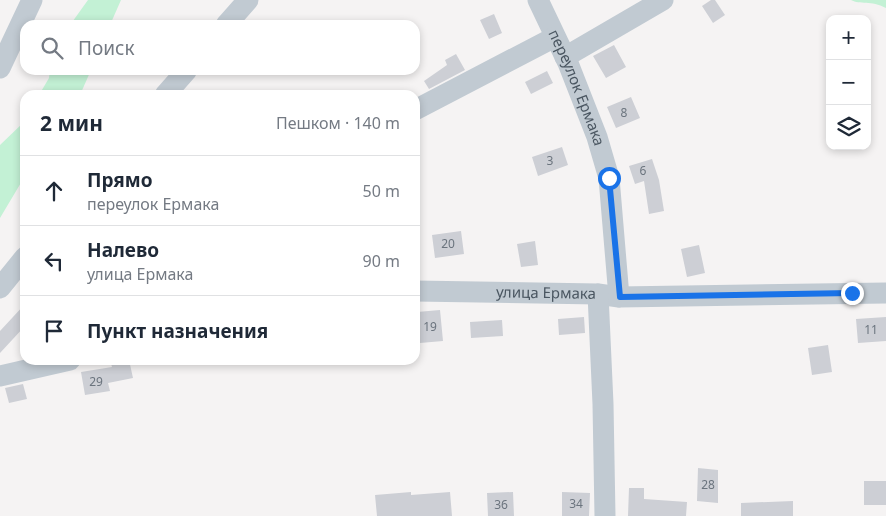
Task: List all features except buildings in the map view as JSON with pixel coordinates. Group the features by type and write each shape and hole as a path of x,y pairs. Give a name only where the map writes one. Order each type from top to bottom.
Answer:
{"street":[{"path":"23,20 32,0"},
{"path":"230,20 248,0"},
{"name":"переулок Ермака","path":"538,0 565,57 597,137 609,178 620,297"},
{"path":"565,57 663,0"},
{"path":"0,68 20,26"},
{"path":"420,107 555,37"},
{"path":"169,90 183,75"},
{"path":"0,288 20,263"},
{"name":"улица Ермака","path":"420,291 598,294 620,297 886,293"},
{"path":"598,294 604,404 605,516"},
{"path":"0,376 48,365"}],"green space":[{"path":"88,0 121,0 112,20 74,20"},
{"path":"851,0 886,0 886,8 875,4"},
{"path":"49,75 89,75 82,90 42,90"},
{"path":"20,126 20,184 0,218 0,145"}],"route":[{"path":"609,178 620,297 852,293"}]}
